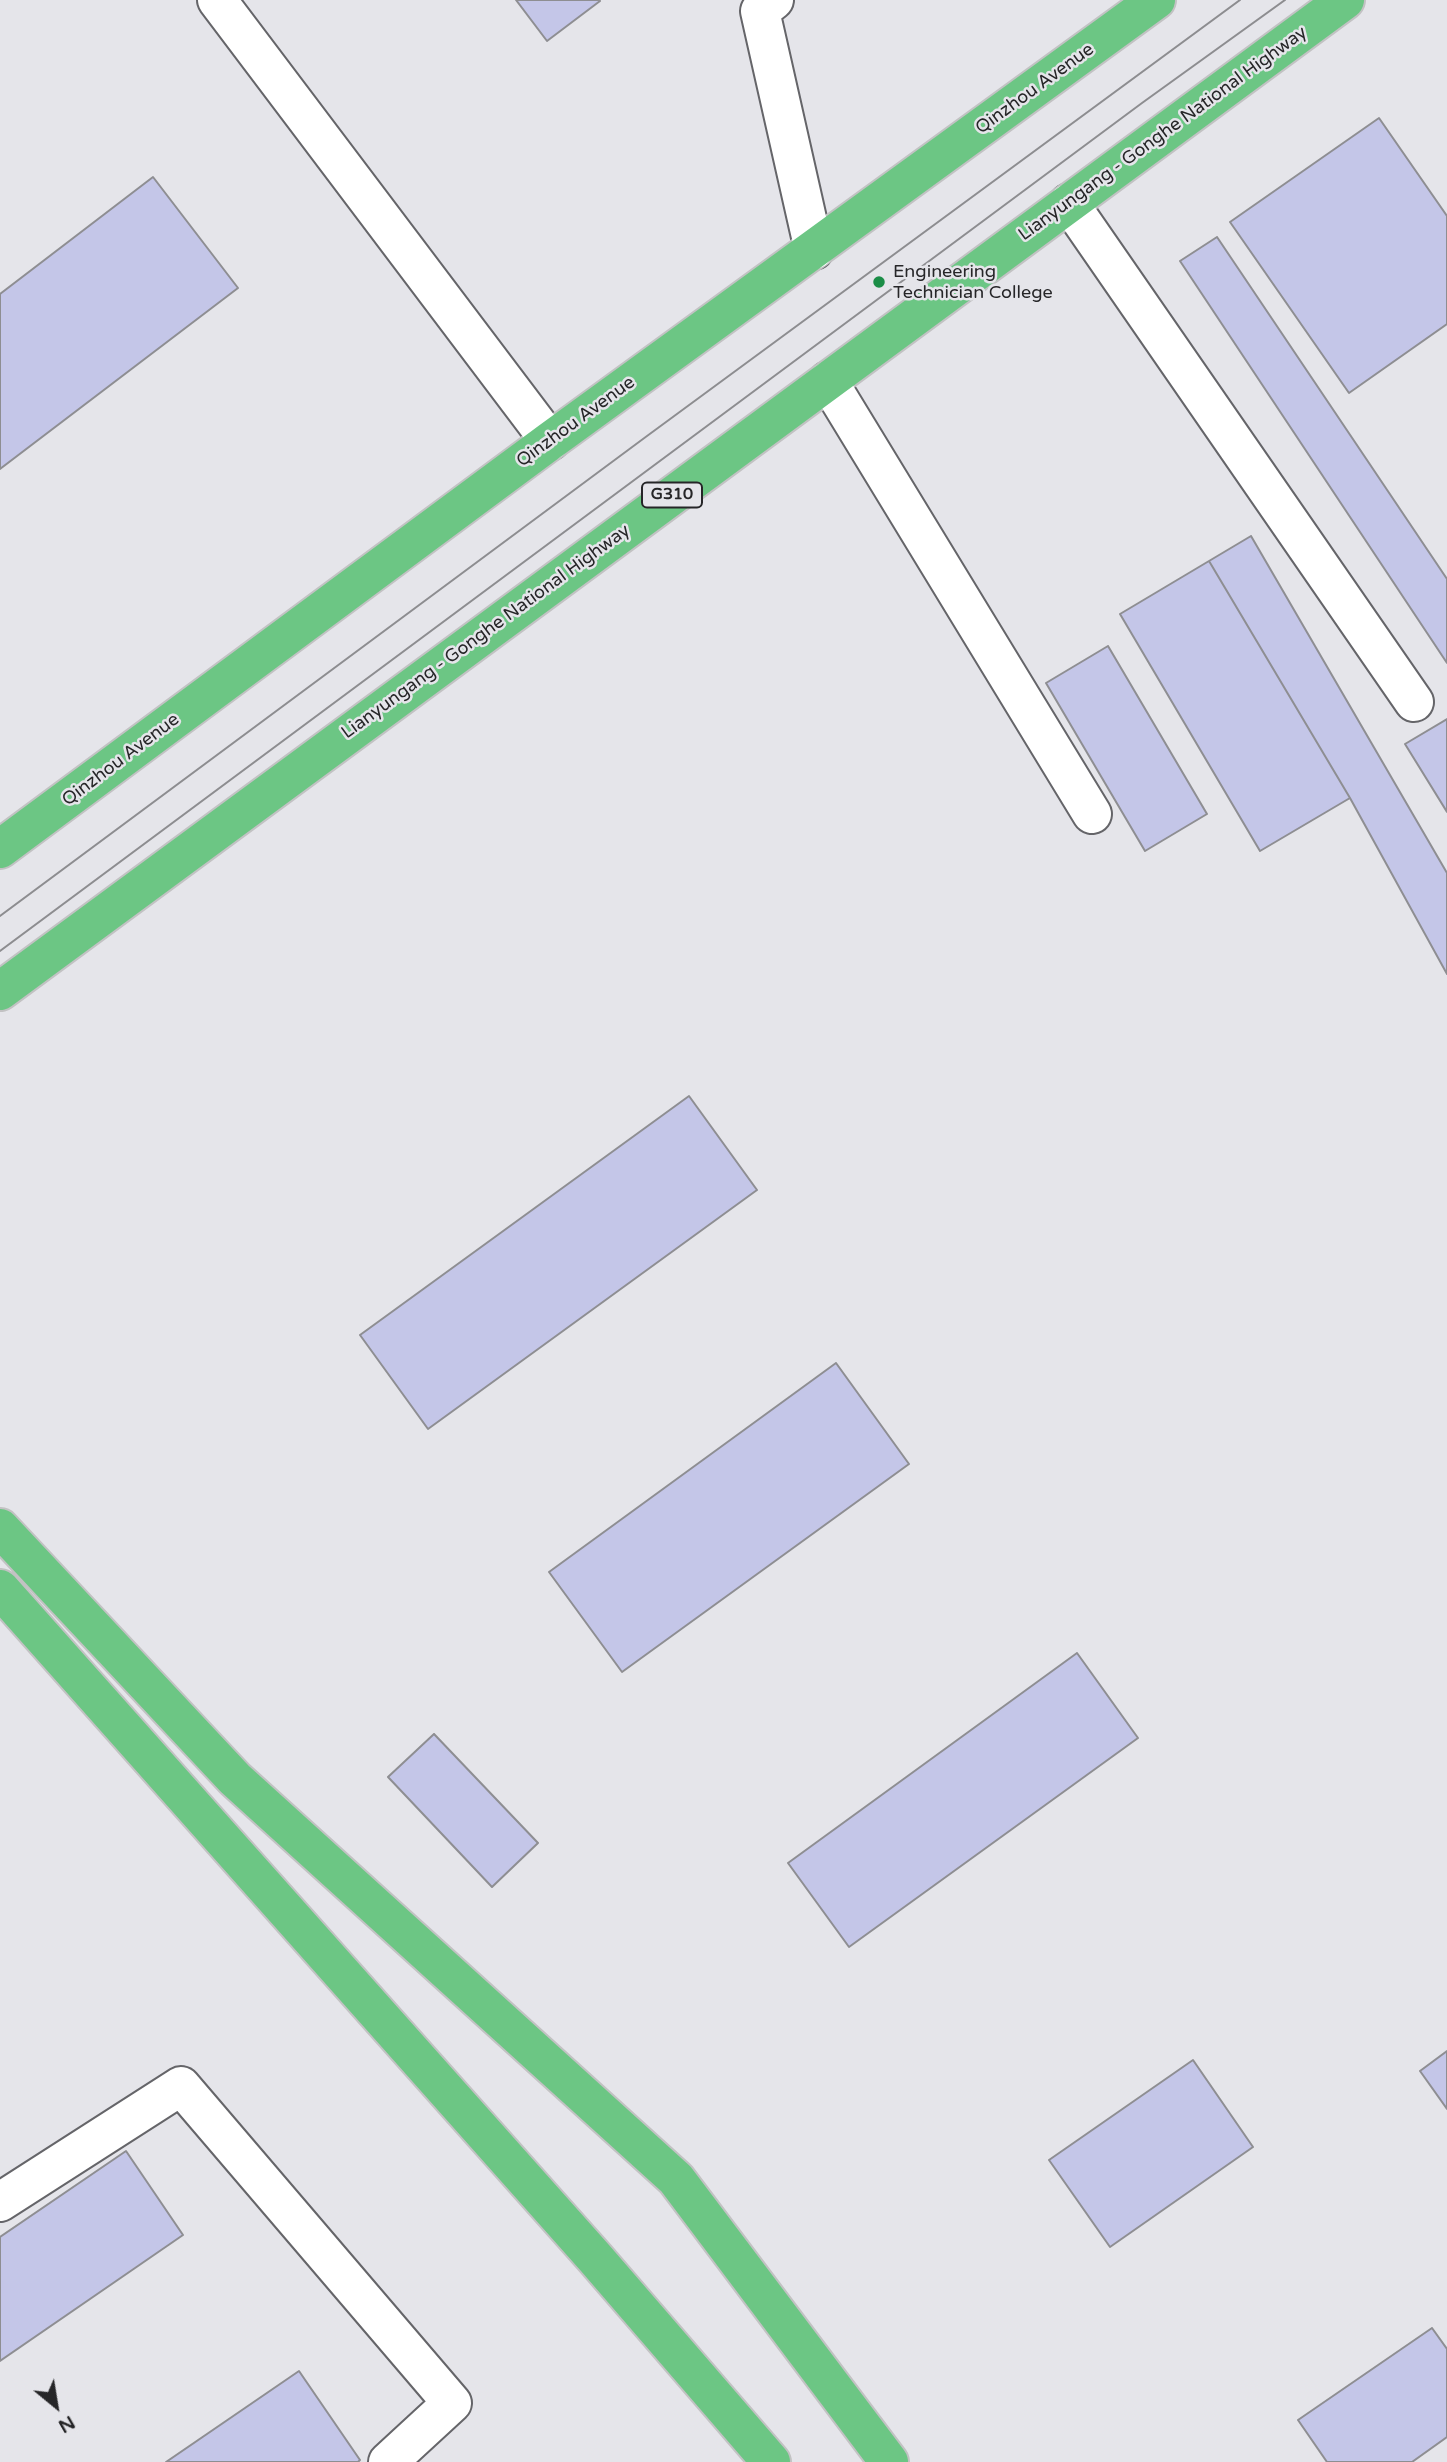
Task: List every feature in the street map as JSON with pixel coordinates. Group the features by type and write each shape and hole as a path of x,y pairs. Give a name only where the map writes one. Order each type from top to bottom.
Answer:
{"highway":[{"name":"Qinzhou Avenue","path":"0,849 550,441 1156,0"},
{"name":"Lianyungang - Gonghe National Highway","path":"0,990 1345,0"},
{"path":"0,1528 235,1779 676,2179 890,2462"},
{"path":"0,1589 595,2258 771,2462"}],"lane":[{"path":"217,0 550,441"},
{"path":"774,0 760,11 814,250"},
{"path":"1069,203 1414,702"},
{"path":"828,381 1092,814"},
{"path":"0,2202 181,2086 452,2403 388,2462"}],"building":[{"path":"516,0 599,0 600,1 547,41"},
{"path":"1379,118 1447,216 1447,324 1349,393 1230,222"},
{"path":"153,177 238,288 0,469 0,294"},
{"path":"1217,237 1447,579 1447,663 1180,261"},
{"path":"1251,536 1447,873 1447,974 1350,798 1209,561"},
{"path":"1209,561 1350,798 1260,851 1120,614"},
{"path":"1108,646 1207,814 1145,851 1046,683"},
{"path":"1447,719 1447,812 1405,744"},
{"path":"689,1096 757,1190 428,1429 360,1335"},
{"path":"836,1363 909,1464 622,1672 549,1572"},
{"path":"1077,1653 1138,1738 849,1947 788,1863"},
{"path":"434,1734 538,1843 492,1887 388,1777"},
{"path":"1447,2051 1447,2109 1420,2071"},
{"path":"1193,2060 1253,2147 1110,2247 1049,2160"},
{"path":"126,2151 183,2235 0,2361 0,2237"},
{"path":"1432,2328 1447,2349 1447,2437 1412,2462 1327,2462 1298,2420"},
{"path":"299,2371 360,2460 358,2462 166,2462"}],"tram line":[{"path":"0,916 1240,0"},
{"path":"0,951 1142,103 1285,0"}],"place":[{"name":"Engineering Technician College","path":"879,282"}]}
